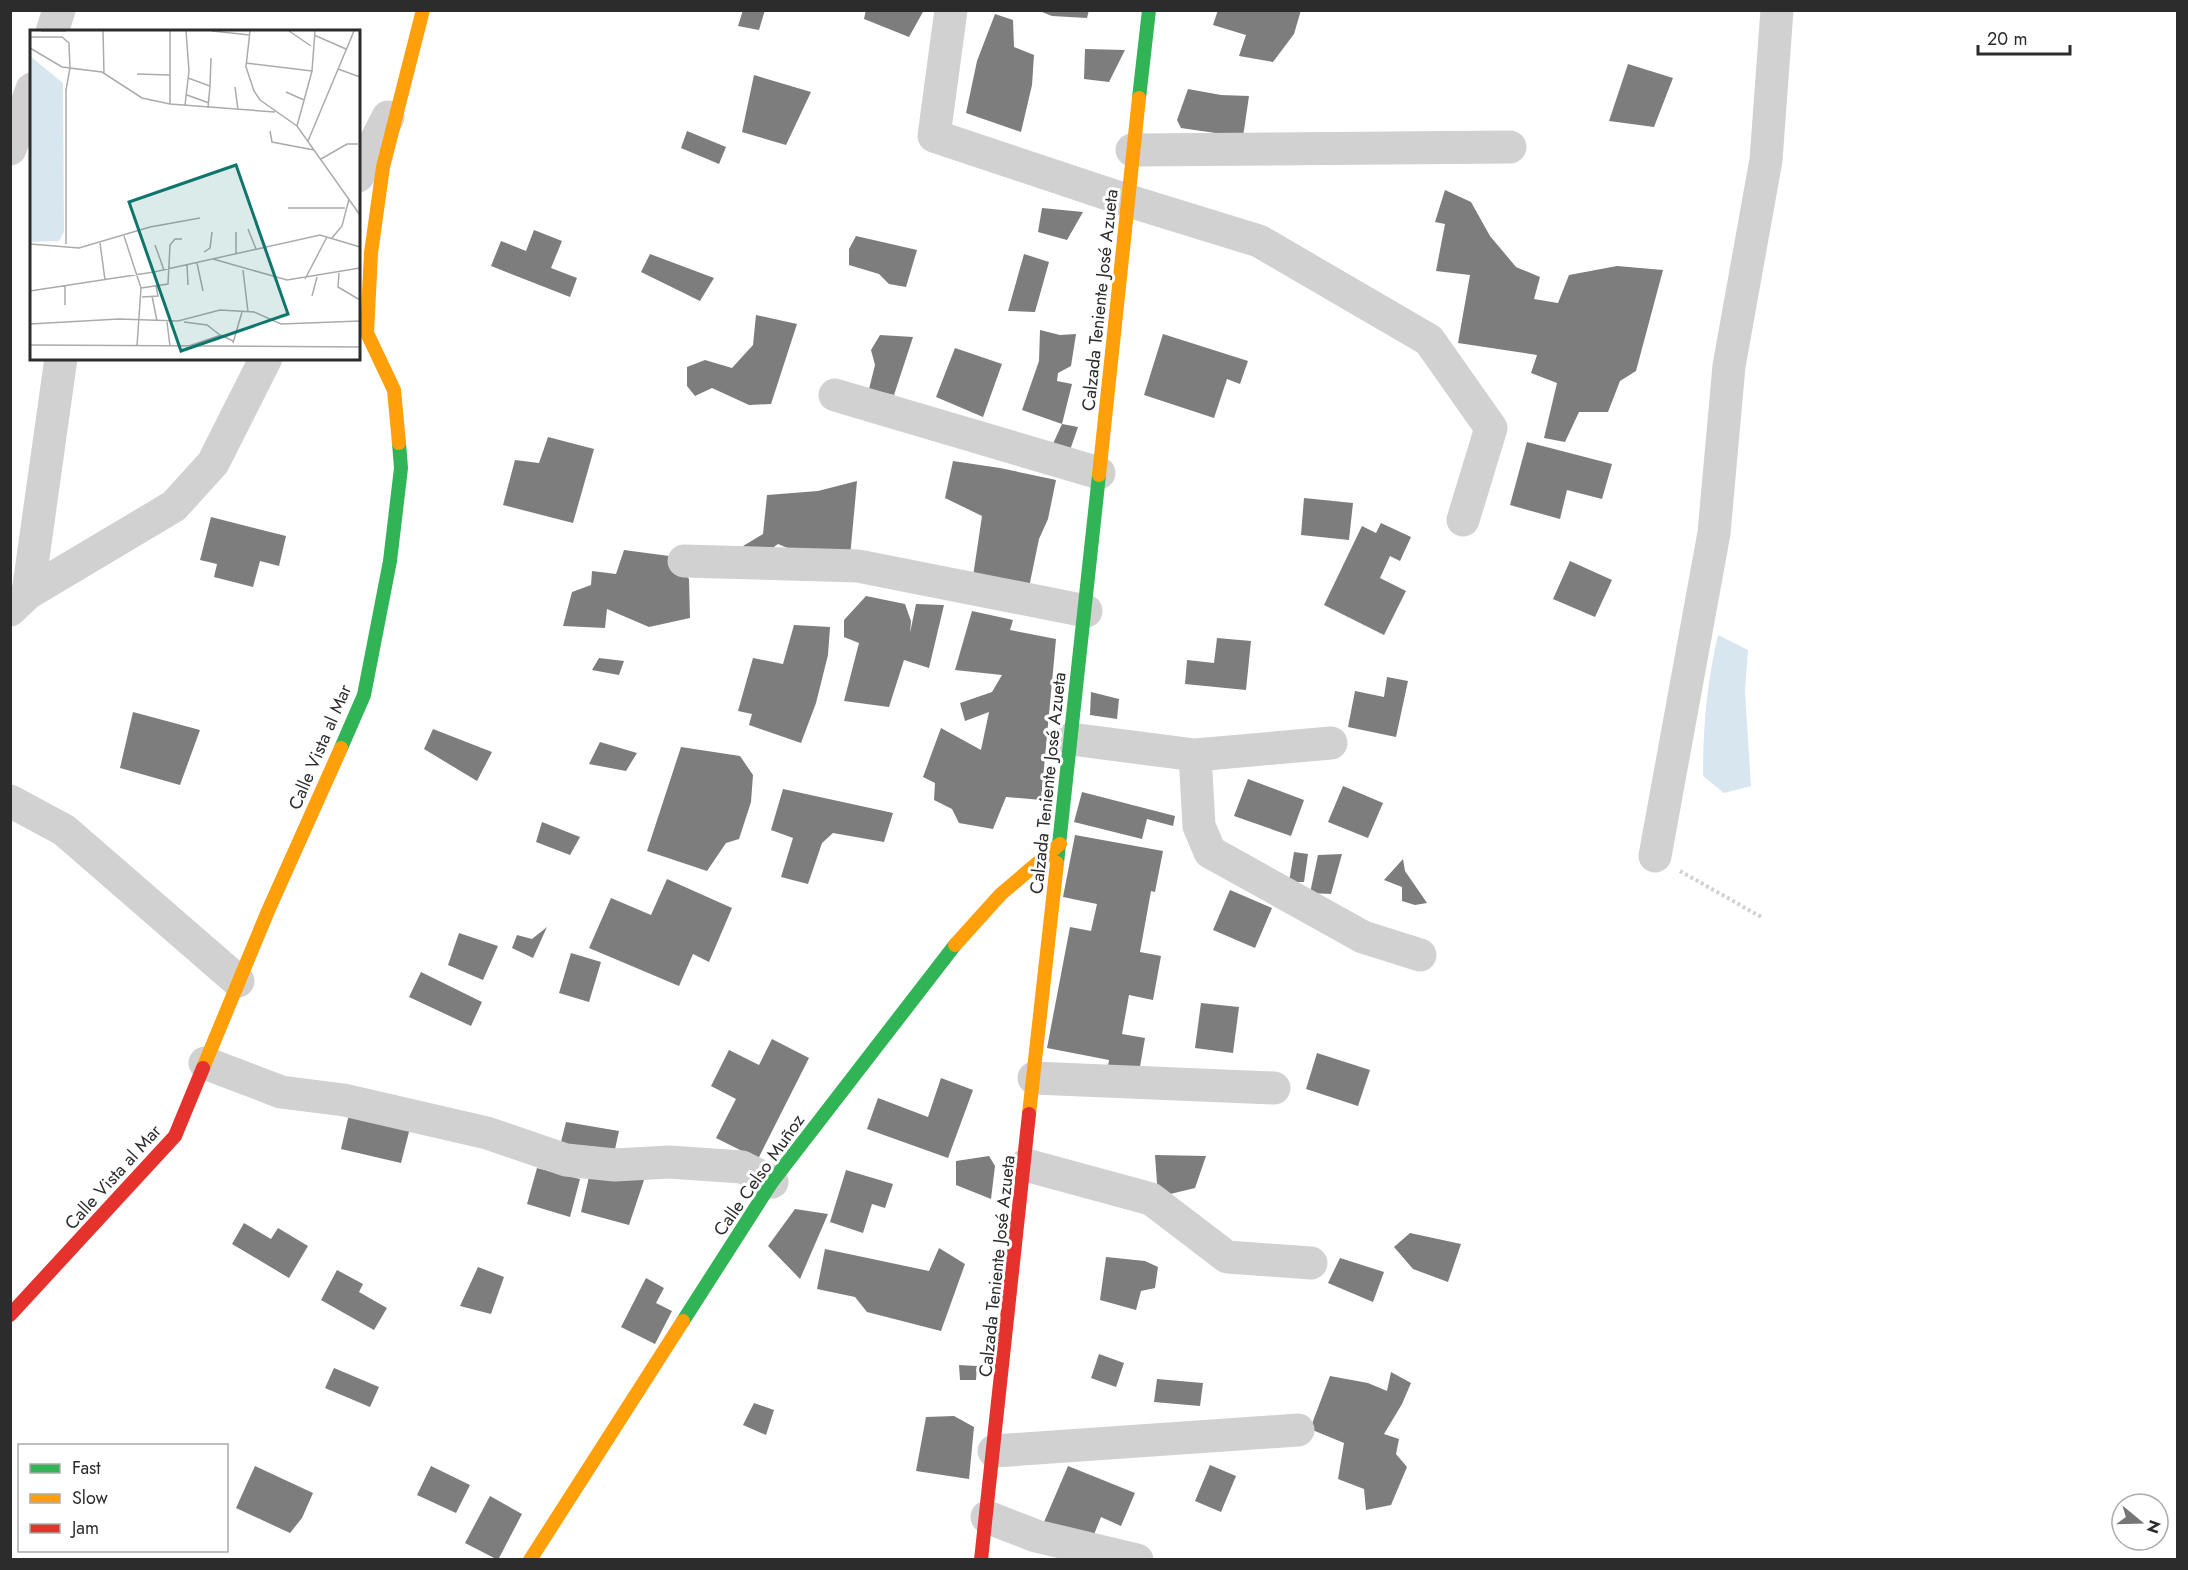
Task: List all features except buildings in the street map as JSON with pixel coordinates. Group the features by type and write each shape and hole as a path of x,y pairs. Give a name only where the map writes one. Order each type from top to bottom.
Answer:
{"street":[{"path":"53,30 59,10"},
{"name":"Calle Vista al Mar","path":"10,1315 175,1136 238,981 364,695 390,561 401,468 394,390 367,333 371,253 383,167 423,10"},
{"path":"951,10 934,136 1129,201 1259,241 1429,340 1491,428 1463,520"},
{"name":"Calzada Teniente José Azueta","path":"981,1560 1026,1165 1129,201 1132,150 1149,10"},
{"path":"1655,856 1714,533 1729,366 1766,160 1777,10"},
{"path":"10,149 30,94"},
{"path":"360,172 399,97"},
{"path":"1132,150 1510,147"},
{"path":"19,602 61,360"},
{"path":"19,602 174,506 213,463 265,360"},
{"path":"835,395 1099,473"},
{"path":"684,561 858,566 1086,611"},
{"path":"1071,739 1195,755 1331,743"},
{"path":"1195,755 1199,826 1210,852 1363,937 1420,955"},
{"path":"10,801 64,830 238,981"},
{"name":"Calle Celso Muñoz","path":"530,1560 772,1182 968,928 1001,894 1060,844"},
{"path":"205,1063 281,1092 344,1100 487,1133 566,1161 615,1165 669,1162 742,1167 772,1182"},
{"path":"1034,1078 1274,1088"},
{"path":"1026,1165 1151,1199 1227,1257 1311,1263"},
{"path":"994,1451 1298,1430"},
{"path":"987,1517 1036,1536 1137,1560"}],"path":[{"path":"1655,856 1763,918"}],"shaded area":[{"path":"1718,635 1748,650 1745,691 1751,786 1724,793 1703,776 1706,705"}],"traffic: fast":[{"path":"1139,98 1149,10"},
{"path":"341,748 364,695 390,561 401,468 399,443"},
{"path":"1057,863 1099,475"},
{"path":"683,1321 772,1182 955,945"}],"traffic: slow":[{"path":"399,443 394,390 367,333 371,253 383,167 423,10"},
{"path":"1099,475 1139,98"},
{"path":"203,1068 268,911 341,748"},
{"path":"955,945 1001,894 1060,844"},
{"path":"1029,1114 1057,863"},
{"path":"530,1560 683,1321"}],"traffic: jam":[{"path":"10,1315 175,1136 203,1068"},
{"path":"981,1560 1029,1114"}]}
